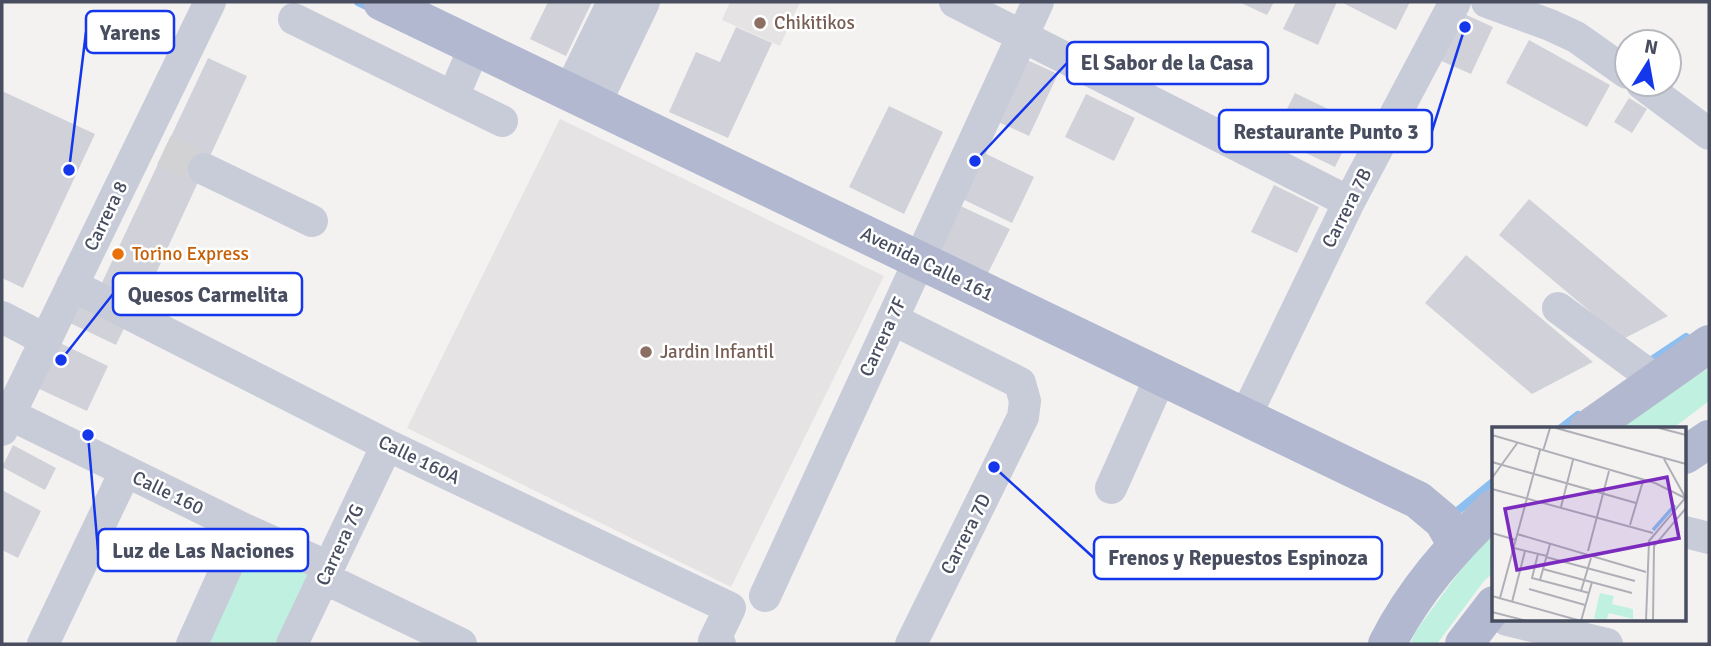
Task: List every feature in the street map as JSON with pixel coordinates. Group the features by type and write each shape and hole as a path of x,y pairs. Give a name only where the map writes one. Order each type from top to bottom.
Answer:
{"main road":[{"name":"Avenida Calle 161","path":"382,2 1418,500 1443,522 1455,544"},
{"path":"1591,427 1709,344"},
{"path":"1686,454 1709,439"},
{"path":"1387,644 1402,615 1428,577 1455,544 1492,510"}],"street":[{"name":"Carrera 8","path":"6,422 72,285 154,145 210,2"},
{"path":"582,98 613,2"},
{"path":"582,98 644,2"},
{"path":"955,2 1349,202"},
{"name":"Carrera 7F","path":"765,596 1038,2"},
{"name":"Carrera 7B","path":"1245,417 1349,202 1454,2"},
{"path":"1487,2 1550,24 1576,37 1613,63"},
{"path":"294,19 502,121"},
{"path":"453,97 475,47"},
{"path":"1661,98 1709,134"},
{"path":"204,169 312,221"},
{"name":"Calle 160A","path":"72,285 387,445 730,608 714,641 720,644"},
{"path":"1558,308 1656,380"},
{"path":"2,317 46,340"},
{"name":"Carrera 7D","path":"892,319 1020,383 1025,401 1023,417 911,644"},
{"path":"1111,488 1161,376"},
{"name":"Calle 160","path":"6,422 125,472 244,530 461,644"},
{"name":"Carrera 7G","path":"292,644 387,445"},
{"path":"43,644 125,472"},
{"path":"192,644 244,530"},
{"path":"1686,532 1709,538"},
{"path":"1499,622 1607,644"}],"shaded area":[{"name":"Chikitikos","path":"730,2 800,2 780,46 722,20"},
{"name":"Jardin Infantil","path":"560,119 884,276 731,587 407,428"}],"green space":[{"path":"1709,368 1709,401 1675,427 1623,427 1649,406"},
{"path":"1492,534 1492,574 1437,644 1410,644 1416,631 1478,546"},
{"path":"243,542 313,576 280,644 193,644"}],"building":[{"path":"548,2 592,2 566,56 530,39"},
{"path":"1239,2 1274,2 1267,15"},
{"path":"1296,2 1337,2 1318,45 1283,29"},
{"path":"1341,2 1410,2 1396,30"},
{"path":"1460,12 1493,27 1471,74 1439,60"},
{"path":"736,27 772,43 728,138 669,112 696,52 720,62"},
{"path":"1529,40 1610,85 1587,127 1506,83"},
{"path":"208,58 247,76 139,310 98,291"},
{"path":"1025,59 1058,74 1029,136 996,121"},
{"path":"2,91 95,134 23,288 2,278"},
{"path":"1295,93 1357,123 1335,167 1273,137"},
{"path":"1086,94 1135,118 1114,161 1065,137"},
{"path":"1629,98 1647,109 1632,133 1614,122"},
{"path":"889,106 943,132 904,214 849,187"},
{"path":"976,149 1034,177 1012,223 954,195"},
{"path":"1274,185 1319,207 1297,253 1251,232"},
{"path":"1529,199 1668,316 1623,339 1499,235"},
{"path":"952,202 1010,229 987,275 930,248"},
{"path":"1466,255 1593,362 1532,394 1425,303"},
{"path":"81,300 127,322 116,345 70,323"},
{"path":"60,343 108,366 87,411 37,388"},
{"path":"13,445 56,468 45,490 2,467"},
{"path":"2,490 41,511 18,558 2,550"}],"waterway":[{"path":"358,2 371,8"},
{"path":"1647,363 1686,337"},
{"path":"1563,427 1578,415"},
{"path":"1450,517 1492,483"}],"tunnel":[{"path":"164,150 204,169"}],"place":[{"name":"Chikitikos","path":"760,23"},
{"name":"Restaurante Punto 3","path":"1465,27"},
{"name":"El Sabor de la Casa","path":"975,161"},
{"name":"Yarens","path":"69,170"},
{"name":"Torino Express","path":"118,254"},
{"name":"Jardin Infantil","path":"646,352"},
{"name":"Quesos Carmelita","path":"61,360"},
{"name":"Luz de Las Naciones","path":"88,435"},
{"name":"Frenos y Repuestos Espinoza","path":"994,467"}]}
